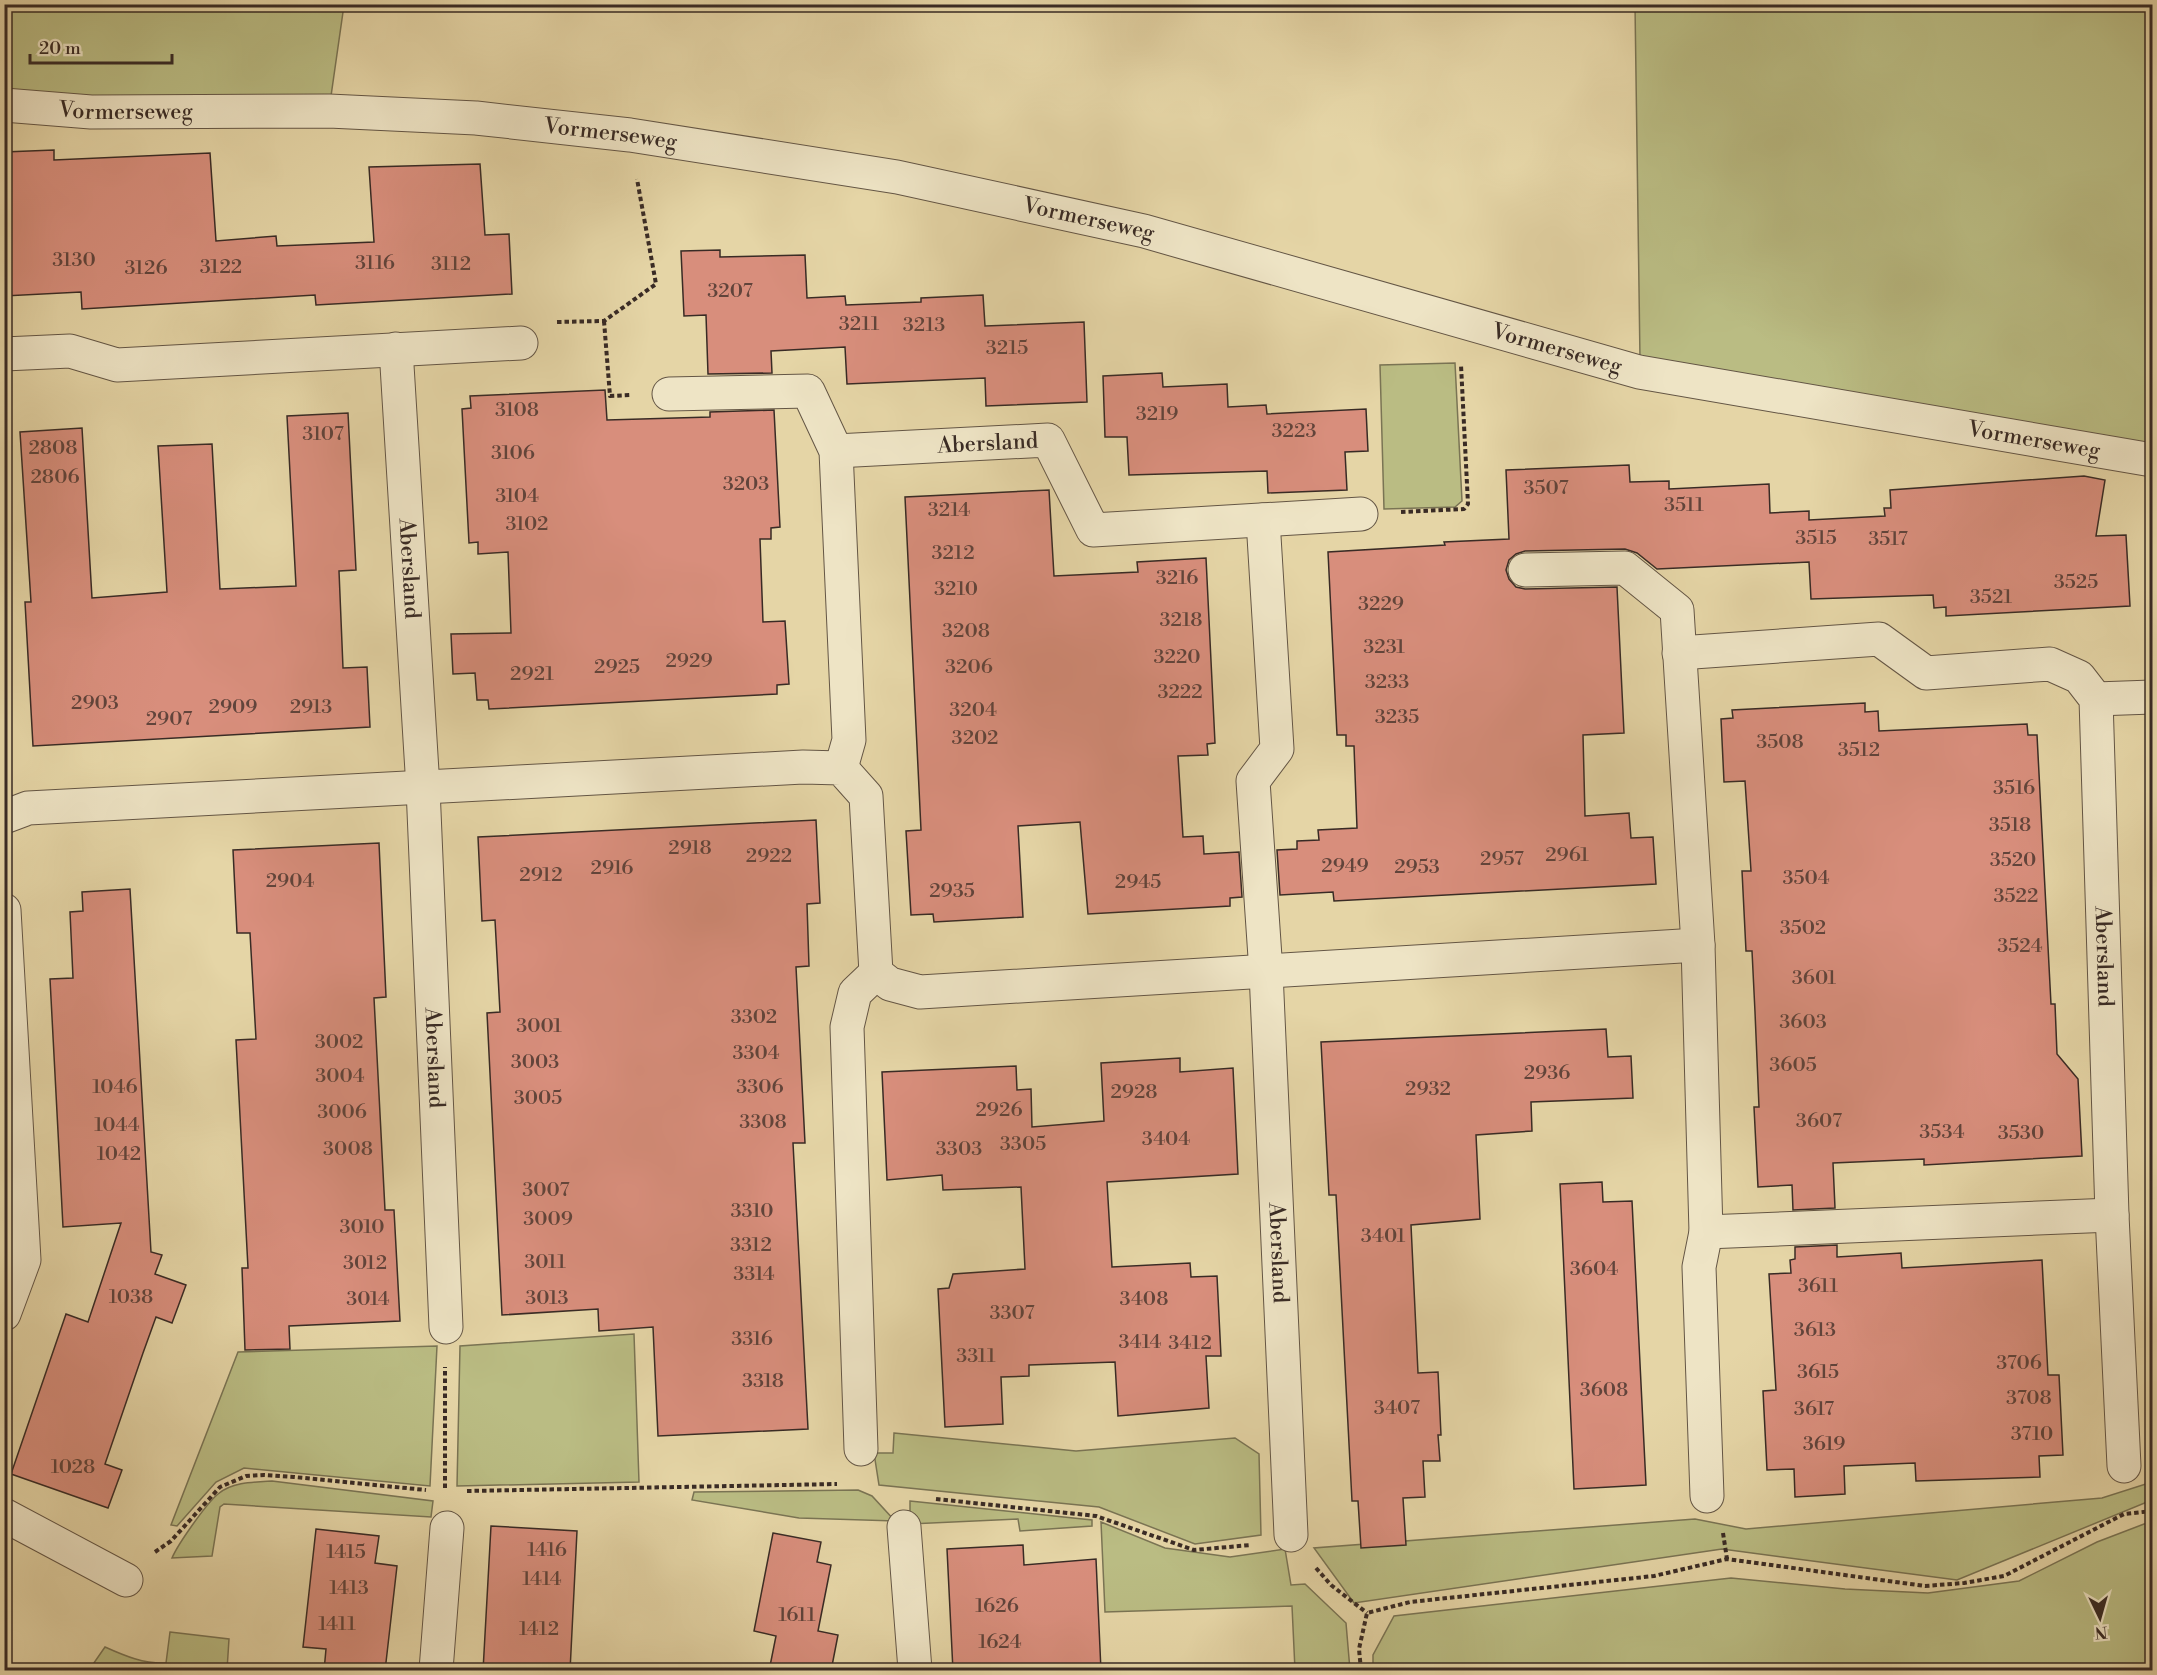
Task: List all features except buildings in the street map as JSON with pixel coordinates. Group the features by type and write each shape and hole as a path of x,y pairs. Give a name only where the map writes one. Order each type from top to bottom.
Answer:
{"street":[{"name":"Vormerseweg","path":"4,105 91,112 340,112 476,118 630,135 897,177 1133,228 1639,372 2152,460"},
{"path":"4,354 70,351 117,365 521,343"},
{"name":"Abersland","path":"396,349 423,788 446,1327"},
{"path":"669,394 808,391 836,451 849,740 841,768"},
{"name":"Abersland","path":"836,451 1048,440 1093,530 1361,514"},
{"name":"Abersland","path":"1263,520 1277,749 1253,781 1266,972 1293,1538"},
{"path":"1525,570 1625,568 1677,610 1698,945 1706,1232 1699,1267 1707,1496"},
{"path":"1679,653 1879,639 1926,673 2050,664 2079,677 2096,699 2152,697"},
{"name":"Abersland","path":"2096,699 2112,1215 2124,1466"},
{"path":"4,818 28,808 803,767 841,768 866,796 876,973 890,984 920,992 1698,945"},
{"path":"4,910 24,1260 4,1314"},
{"path":"861,1449 847,1027 855,993 876,973"},
{"path":"1706,1232 2112,1215"},
{"path":"4,1515 116,1574"},
{"path":"904,1527 915,1671"},
{"path":"436,1671 447,1528"}],"path":[{"path":"521,343 537,322 604,321 656,284 630,135"},
{"path":"1361,514 1464,509 1468,504 1458,320"},
{"path":"604,321 610,396 669,394"},
{"path":"446,1327 445,1492 447,1528"},
{"path":"116,1574 171,1541 220,1487 246,1476 294,1477 453,1492"},
{"path":"462,1491 839,1484"},
{"path":"928,1498 1096,1516 1194,1550 1293,1538 1331,1585 1367,1613"},
{"path":"1367,1613 1410,1602 1654,1576 1727,1559 1925,1586 1964,1583 2004,1576 2124,1514 2152,1511"},
{"path":"1360,1671 1359,1649 1367,1613"}],"green space":[{"path":"4,5 344,5 330,103 5,97"},
{"path":"1635,5 2152,5 2152,448 1640,359"},
{"path":"1455,363 1462,501 1455,507 1384,509 1380,365"},
{"path":"634,1334 639,1482 457,1486 460,1346"},
{"path":"437,1346 430,1486 244,1468 216,1482 177,1526 171,1525 238,1352"},
{"path":"894,1433 1076,1451 1235,1438 1259,1454 1261,1535 1195,1544 1099,1507 879,1485 874,1453 893,1453"},
{"path":"272,1481 433,1501 431,1517 224,1504 220,1507 212,1556 172,1558 193,1524 218,1494 236,1485"},
{"path":"2152,1482 2152,1500 1957,1580 1722,1549 1354,1603 1314,1548 1695,1519 1746,1529 2102,1498"},
{"path":"858,1490 872,1496 895,1521 799,1518 692,1500 694,1492"},
{"path":"910,1501 1092,1520 1092,1526 1020,1531 1018,1519 910,1524"},
{"path":"1101,1522 1165,1548 1230,1557 1285,1549 1291,1585 1305,1584 1346,1623 1350,1670 1295,1670 1292,1606 1105,1612"},
{"path":"2152,1523 2152,1670 1373,1670 1373,1655 1394,1616 1731,1578 1845,1589 1928,1593 2019,1581 2097,1542"},
{"path":"170,1632 229,1639 227,1670 89,1670 105,1647 142,1661 166,1663"}]}
